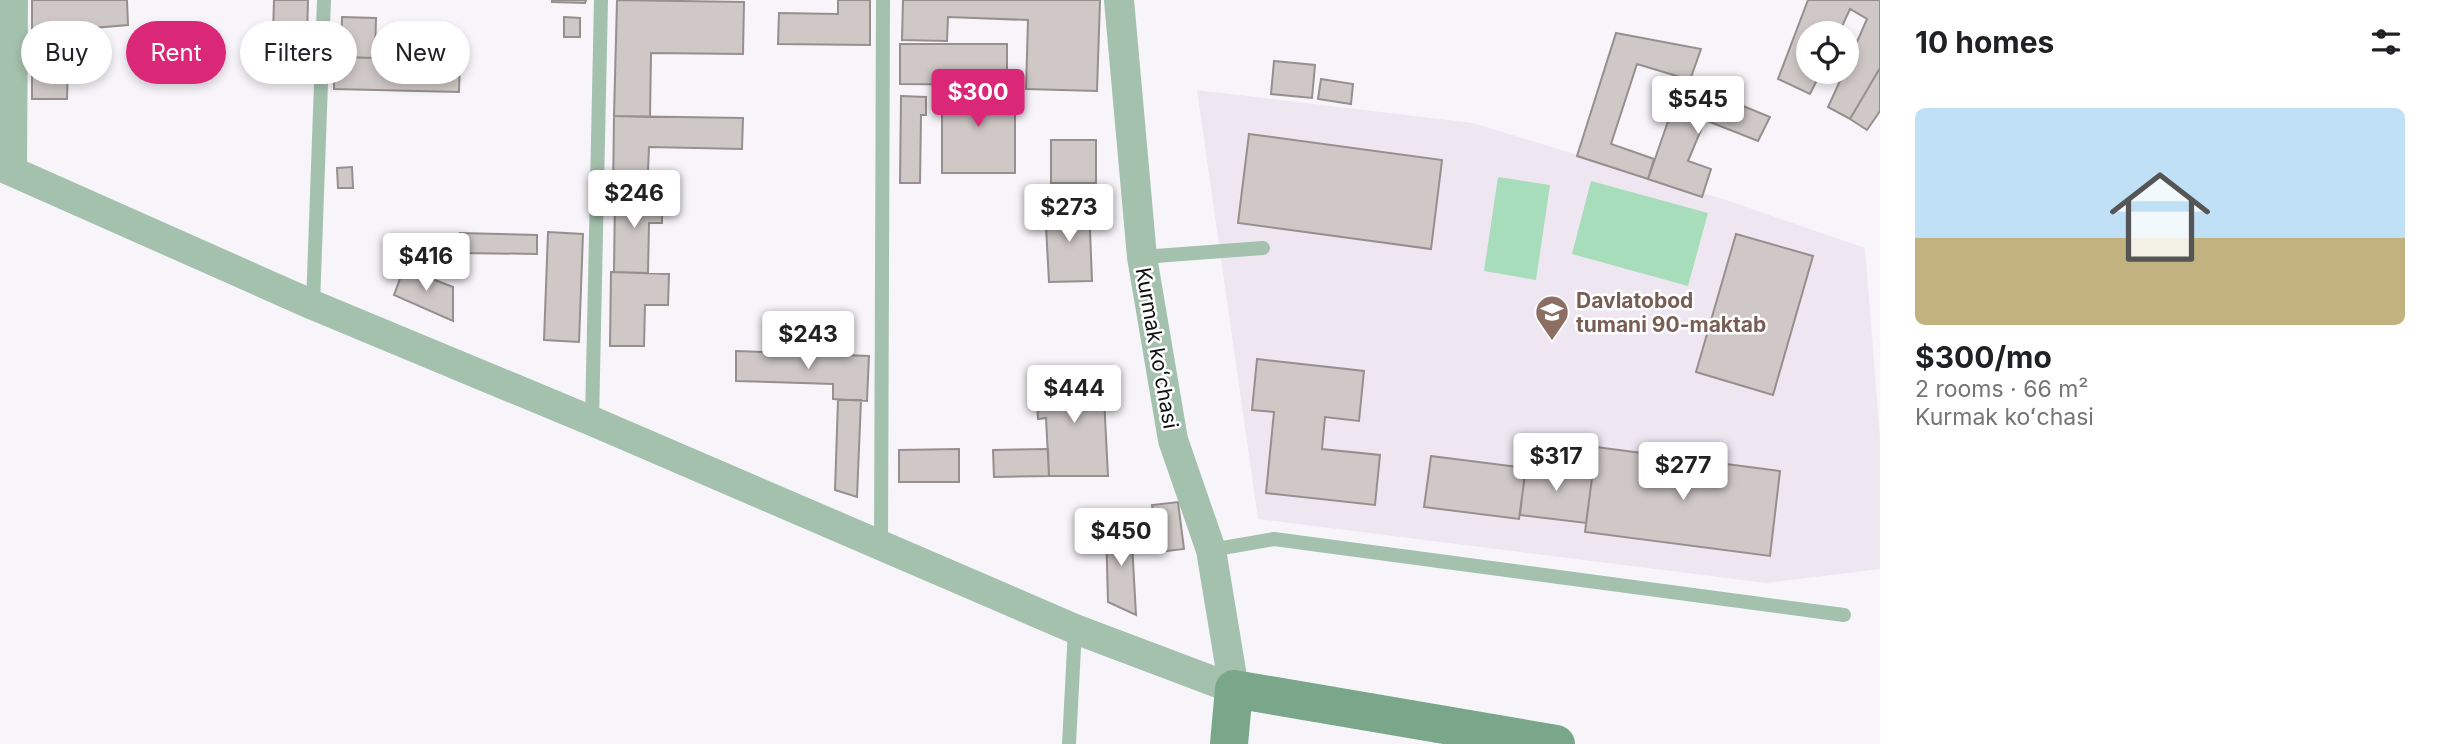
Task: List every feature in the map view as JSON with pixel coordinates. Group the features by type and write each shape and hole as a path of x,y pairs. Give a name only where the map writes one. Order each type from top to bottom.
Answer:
{"main road":[{"path":"1229,744 1234,689 1556,744"}],"street":[{"path":"13,0 6,168 313,305 592,421 1074,629 1234,689"},
{"name":"Kurmak koʻchasi","path":"1119,0 1142,257 1173,440 1211,550 1234,689"}],"lane":[{"path":"313,305 324,0"},
{"path":"592,421 601,0"},
{"path":"881,547 883,0"},
{"path":"1142,257 1263,248"},
{"path":"1211,550 1274,539 1844,615"},
{"path":"1069,744 1074,629"}],"shaded area":[{"name":"Davlatobod tumani 90-maktab","path":"1197,90 1473,123 1729,201 1865,248 1880,437 1880,569 1766,583 1258,519"}],"green space":[{"path":"1498,177 1550,185 1536,280 1484,271"},
{"path":"1591,181 1708,213 1688,286 1572,254"}],"building":[{"path":"32,0 127,0 126,25 112,26 112,21 32,21"},
{"path":"274,0 308,0 307,21 273,21"},
{"path":"552,0 586,0 585,3"},
{"path":"617,0 744,2 743,54 651,53 650,117 614,116"},
{"path":"838,0 870,0 870,45 778,44 779,13 838,14"},
{"path":"903,0 1100,0 1097,91 1026,89 1028,20 948,17 947,41 902,40"},
{"path":"1808,0 1880,0 1880,68 1850,119 1828,107 1839,84 1859,84 1859,37 1867,19 1850,9 1844,21 1800,21"},
{"path":"342,17 376,18 376,21 371,21 371,58 357,57 357,21 342,21"},
{"path":"564,17 580,18 580,37 564,37"},
{"path":"1796,32 1796,84 1815,84 1810,94 1778,79"},
{"path":"1616,33 1701,49 1690,80 1637,64 1611,144 1654,159 1648,179 1577,156"},
{"path":"900,44 1007,44 1007,85 900,84"},
{"path":"357,58 371,58 371,84 459,84 459,92 334,89 334,84 357,84"},
{"path":"1274,61 1315,65 1312,98 1271,94"},
{"path":"1880,68 1880,111 1867,130 1850,119"},
{"path":"1321,79 1353,84 1351,104 1318,99"},
{"path":"1682,81 1770,117 1758,141 1705,120 1688,161 1711,169 1702,197 1648,179"},
{"path":"32,84 67,84 67,99 32,99"},
{"path":"942,85 1015,85 1015,173 942,173"},
{"path":"901,96 926,97 926,115 921,115 920,183 900,183"},
{"path":"614,116 743,118 742,149 649,147 647,195 613,194"},
{"path":"1249,134 1442,160 1431,249 1238,223"},
{"path":"1051,140 1096,140 1096,183 1051,183"},
{"path":"352,167 353,188 338,188 337,168"},
{"path":"615,194 662,195 662,223 649,223 648,273 614,272"},
{"path":"1089,205 1092,281 1049,282 1045,208"},
{"path":"548,232 583,234 579,342 544,340"},
{"path":"460,233 537,235 537,254 460,253"},
{"path":"1736,234 1813,256 1773,395 1696,372"},
{"path":"404,268 453,287 453,321 394,295"},
{"path":"611,272 669,274 668,305 645,305 644,346 610,346"},
{"path":"736,351 869,356 867,401 833,399 833,384 736,381"},
{"path":"1257,359 1364,371 1359,421 1325,417 1322,449 1380,455 1375,505 1266,493 1274,412 1252,410"},
{"path":"1036,377 1103,378 1108,476 1049,476 1046,418 1038,419"},
{"path":"838,400 861,400 857,497 835,490"},
{"path":"1596,447 1780,471 1770,556 1585,532"},
{"path":"959,449 959,482 899,482 899,450"},
{"path":"1048,449 1049,476 994,477 993,450"},
{"path":"1431,456 1526,468 1519,519 1424,507"},
{"path":"1526,463 1593,471 1586,523 1520,515"},
{"path":"1178,502 1184,549 1159,552 1152,505"},
{"path":"1131,526 1136,615 1108,602 1106,528"}],"place":[{"name":"Davlatobod tumani 90-maktab","path":"1552,342"}]}
